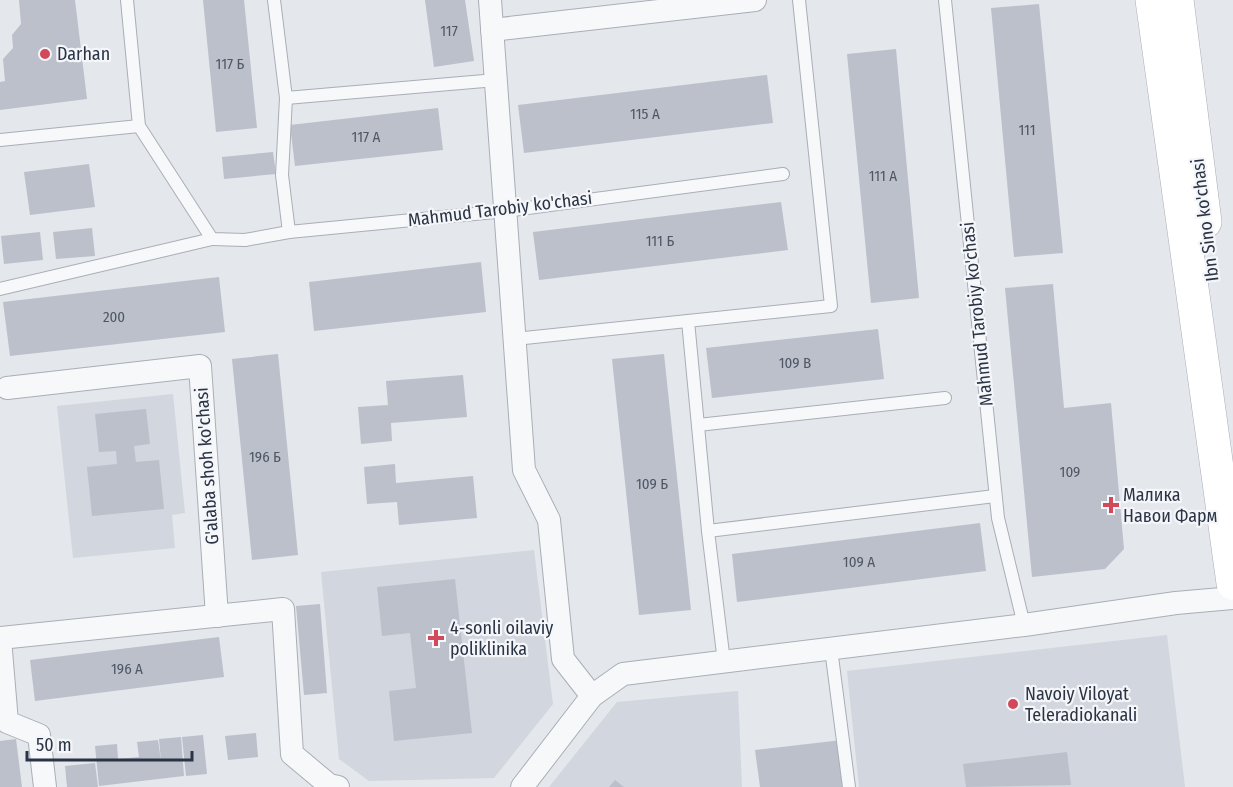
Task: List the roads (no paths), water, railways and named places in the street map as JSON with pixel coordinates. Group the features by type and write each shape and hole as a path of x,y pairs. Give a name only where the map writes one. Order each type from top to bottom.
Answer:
{"main road":[{"path":"1152,0 1233,583"},
{"name":"Ibn Sino ko'chasi","path":"1176,0 1233,441"}],"street":[{"path":"490,0 524,470 549,520 563,659 592,696"},
{"path":"492,30 755,0"},
{"name":"G'alaba shoh ko'chasi","path":"7,388 200,366 217,616"},
{"path":"522,787 592,696 623,674 1024,625 1176,603 1233,598"},
{"path":"45,787 39,735 7,722 0,638 283,609 292,754 326,786"}],"lane":[{"path":"127,0 138,126 212,239"},
{"path":"274,0 286,98 282,175 289,232"},
{"path":"515,339 831,306 800,0"},
{"name":"Mahmud Tarobiy ko'chasi","path":"945,0 995,496 998,518 1024,625"},
{"path":"286,98 496,80"},
{"path":"0,140 138,126"},
{"name":"Mahmud Tarobiy ko'chasi","path":"0,289 212,239 245,240 289,232 505,211 783,174"},
{"path":"688,321 708,531 724,662"},
{"path":"698,424 945,398"},
{"path":"708,531 995,496"},
{"path":"831,649 849,787"}],"place":[{"name":"Darhan","path":"45,54"},
{"name":"Малика Навои Фарм","path":"1111,505"},
{"name":"4-sonli oilaviy poliklinika","path":"436,638"},
{"name":"Navoiy Viloyat Teleradiokanali","path":"1013,704"}]}
